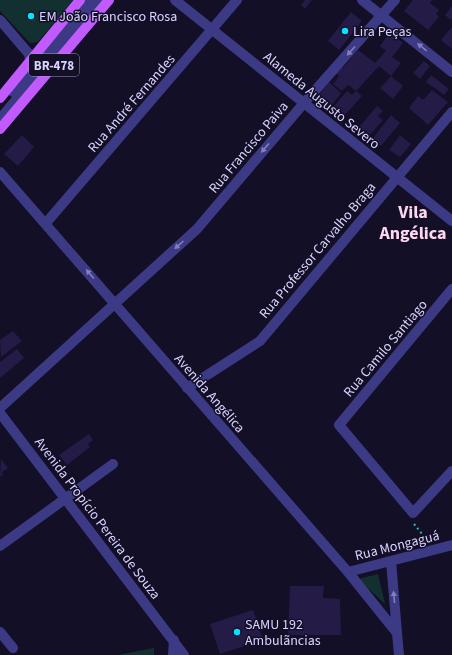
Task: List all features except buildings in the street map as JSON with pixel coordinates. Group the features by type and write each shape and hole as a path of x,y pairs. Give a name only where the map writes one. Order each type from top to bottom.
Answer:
{"main road":[{"name":"BR-478","path":"0,98 80,0"},
{"name":"BR-478","path":"0,129 108,0"}],"street":[{"path":"0,108 90,0"},
{"path":"0,119 99,0"},
{"name":"Alameda Augusto Severo","path":"175,0 452,221"},
{"name":"Rua André Fernandes","path":"46,223 237,0"},
{"path":"362,0 452,72"},
{"name":"Rua Francisco Paiva","path":"0,408 197,229 304,103 395,0"},
{"path":"0,20 30,54 30,60"},
{"path":"10,30 30,45 37,46 44,43"},
{"name":"Rua Professor Carvalho Braga","path":"187,388 260,341 452,112"},
{"name":"Avenida Angélica","path":"0,172 46,223 187,388 348,572 397,633"},
{"name":"Rua Camilo Santiago","path":"413,512 339,425 452,289"},
{"name":"Avenida Propício Pereira de Souza","path":"0,413 184,655"},
{"path":"0,546 113,464"},
{"path":"413,512 452,471"},
{"name":"Rua Mongaguá","path":"348,572 452,545"},
{"path":"392,561 399,655"},
{"path":"0,632 13,648"},
{"path":"173,655 174,640"}],"path":[{"path":"413,512 412,521 428,542 430,551"}],"green space":[{"path":"0,0 73,0 38,42 30,43 0,11"},
{"path":"378,574 385,604 358,579"},
{"path":"154,648 154,655 118,655"}],"place":[{"name":"EM João Francisco Rosa","path":"31,16"},
{"name":"Lira Peças","path":"345,31"},
{"name":"SAMU 192 Ambulãncias","path":"237,632"}],"district":[{"name":"Vila Angélica","path":"413,222"}]}
